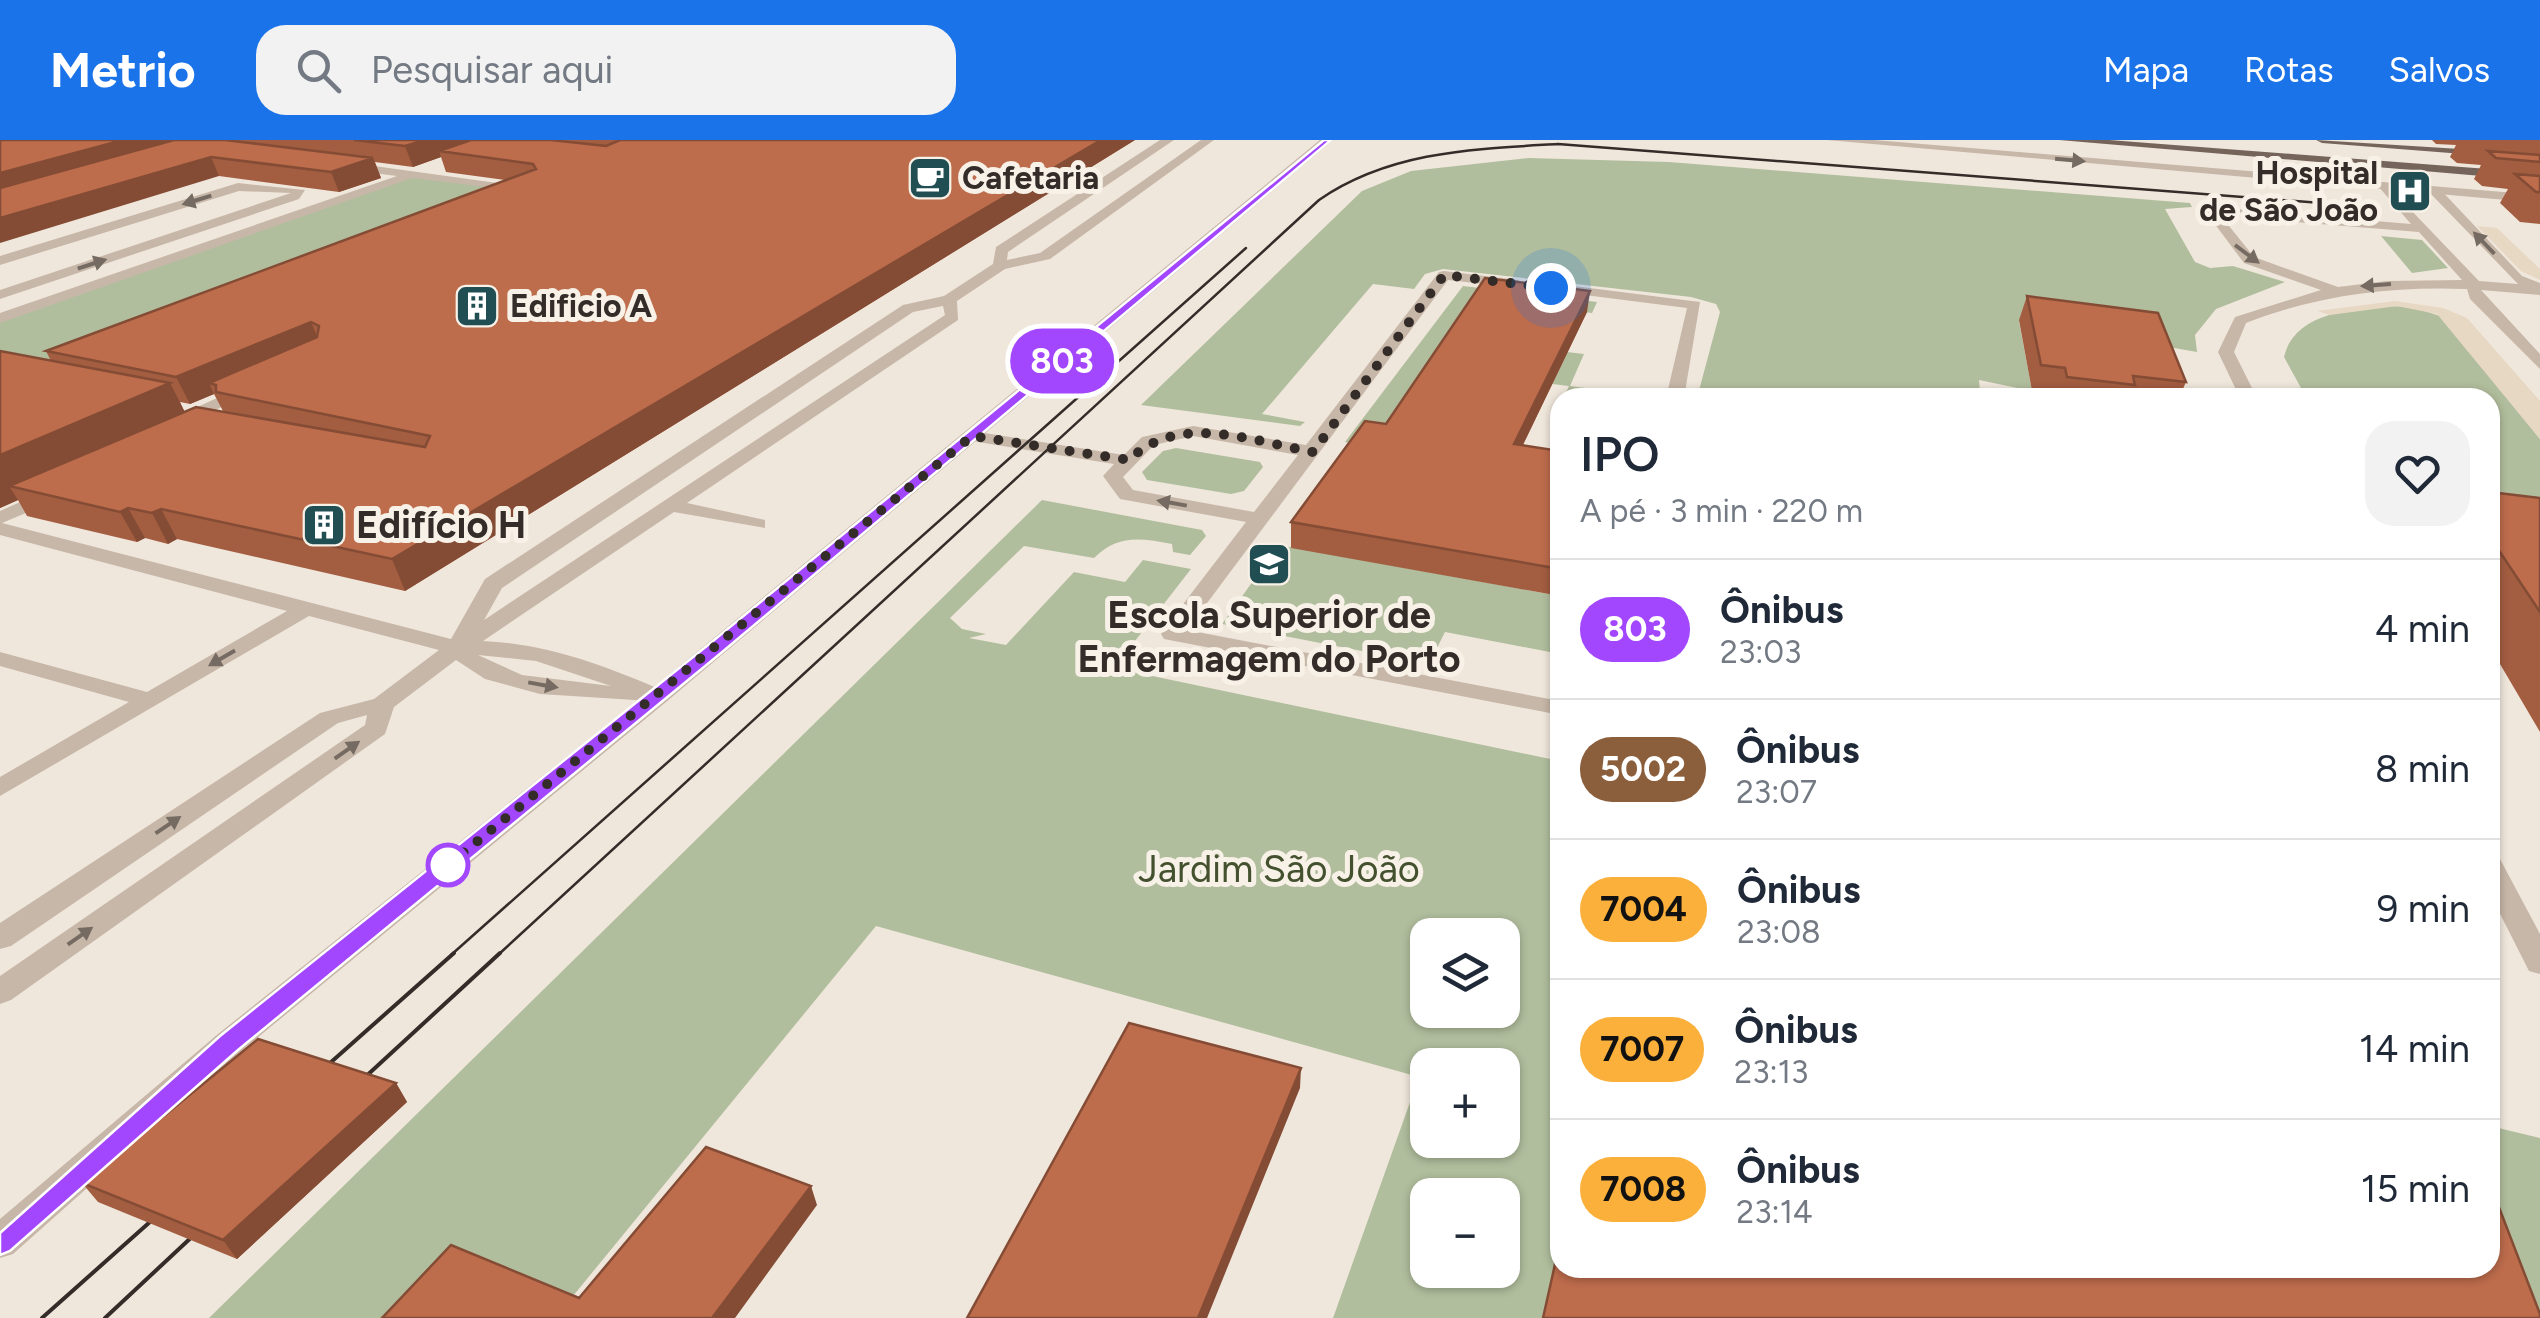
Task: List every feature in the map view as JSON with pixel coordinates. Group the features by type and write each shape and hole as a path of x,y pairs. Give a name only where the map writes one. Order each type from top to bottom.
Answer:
{"main road":[{"path":"2065,140 2540,176"},
{"path":"2322,140 2540,157"}],"street":[{"path":"1000,266 1001,250 1168,140"},
{"path":"457,648 492,584 908,308 948,300 1000,266 1044,256 1208,140"},
{"path":"0,1242 229,1043 657,696 1327,140"},
{"path":"1833,140 2540,199"},
{"path":"2366,140 2384,144"},
{"path":"0,318 446,163"},
{"path":"336,164 533,189 497,203"},
{"path":"1126,167 1164,172"},
{"path":"2384,186 2474,284 2475,296 2540,364"},
{"path":"0,262 238,187 299,190 295,196 0,295"},
{"path":"2434,190 2518,279 2540,290"},
{"path":"2333,289 2248,260 2211,211 2425,229"},
{"path":"1550,706 1172,634 1444,275 1695,305 1677,388"},
{"path":"2244,388 2226,352 2240,320 2333,289 2474,284 2540,290"},
{"path":"0,938 330,718 383,704 457,648 954,316 948,300"},
{"path":"186,418 266,381"},
{"path":"1261,519 1127,494 1113,476 1148,441 1192,431 1313,452"},
{"path":"972,436 1129,460"},
{"path":"660,473 706,484"},
{"path":"0,518 69,487"},
{"path":"672,506 758,524"},
{"path":"0,529 457,648 474,667 542,686 657,696"},
{"path":"0,788 306,609"},
{"path":"0,659 150,700"},
{"path":"0,992 376,729 383,704"},
{"path":"0,762 30,770"},
{"path":"2500,885 2540,963"}],"green space":[{"path":"1529,158 1669,162 2190,203 2192,207 2165,209 2195,262 2210,268 2233,266 2285,282 2216,309 2195,335 2197,352 2019,321 2031,388 1979,380 1980,388 1700,388 1720,312 1716,304 1691,297 1443,269 1425,274 1414,289 1373,284 1262,414 1305,422 1300,426 1141,405 1362,191 1411,171"},
{"path":"414,174 533,189 28,381 0,375 0,318"},
{"path":"2381,236 2422,240 2448,268 2412,273"},
{"path":"1463,286 1597,302 1592,313 1483,300 1385,448 1345,442"},
{"path":"2412,307 2440,316 2499,388 2301,388 2284,357 2290,343 2299,331 2324,316 2355,309"},
{"path":"1567,352 1584,354 1570,386 1585,388 1552,384"},
{"path":"2500,390 2540,439 2540,557 2500,551"},
{"path":"1176,448 1260,462 1263,467 1244,491 1231,494 1147,480 1142,472 1163,451"},
{"name":"Jardim São João","path":"1042,500 1202,530 1206,536 1190,555 1173,552 1172,544 1140,539 1121,541 1094,558 1024,546 950,618 962,629 986,634 969,638 1006,645 1074,572 1125,582 1143,560 1191,569 1114,668 1550,759 1553,1278 1544,1318 1333,1318 1410,1102 1410,1158 1520,1158 1520,1048 1410,1048 1410,1074 876,926 555,1318 209,1318"},
{"path":"1279,545 1550,594 1550,652 1445,632 1429,664 1222,624"},
{"path":"2500,1128 2540,1138 2540,1318 2500,1255"}],"shaded area":[{"path":"2477,226 2497,228 2540,269 2540,280 2521,271"},
{"path":"2395,301 2443,308 2467,318 2540,401 2540,439 2437,314 2397,306 2330,315 2317,311"}],"building":[{"path":"0,140 123,140 0,173"},
{"path":"174,140 225,140 373,158 331,172 211,157 0,218 0,188"},
{"path":"354,140 425,140 405,146"},
{"path":"471,140 551,140 606,146 620,140 1101,140 392,559 161,509 152,513 128,508 120,512 9,486 196,407 425,447 430,436 216,392 216,385 209,383 317,337 319,326 311,322 176,377 46,351 536,169 533,164 439,151"},
{"path":"2488,151 2540,155 2540,162 2496,158"},
{"path":"2515,174 2540,176 2540,192 2536,192"},
{"path":"1485,278 1590,291 1514,444 1550,449 1550,567 1291,522 1365,421 1386,424"},
{"path":"2027,296 2158,313 2186,382 2133,376 2135,385 2067,377 2065,368 2041,365"},
{"path":"0,351 170,383 0,455"},
{"path":"2500,493 2540,498 2540,612 2500,552"},
{"path":"1129,1023 1301,1068 1198,1318 967,1318"},
{"path":"258,1039 396,1083 223,1240 82,1183"},
{"path":"706,1147 811,1186 712,1318 382,1318 451,1245 579,1298"},
{"path":"2500,1210 2540,1314 2540,1318 1543,1318 1552,1278 2500,1278"}],"tram line":[{"path":"498,955 1319,200 1374,171 1464,151 1558,144 2334,204"},
{"path":"451,955 1246,248"},
{"path":"312,1079 454,953"},
{"path":"350,1091 500,953"},
{"path":"42,1318 169,1205"},
{"path":"105,1318 210,1220"}],"bus line":[{"name":"803","path":"0,1242 229,1043 714,649 1327,140"}],"place":[{"name":"Cafetaria","path":"930,178"},
{"name":"Hospital de São João","path":"2410,191"},
{"name":"Edificio A","path":"477,306"},
{"name":"Edifício H","path":"324,525"},
{"name":"Escola Superior de Enfermagem do Porto","path":"1269,564"}],"route":[{"path":"448,865 435,876 972,436 1129,460 1148,441 1192,431 1313,452 1444,275 1551,288"}]}
